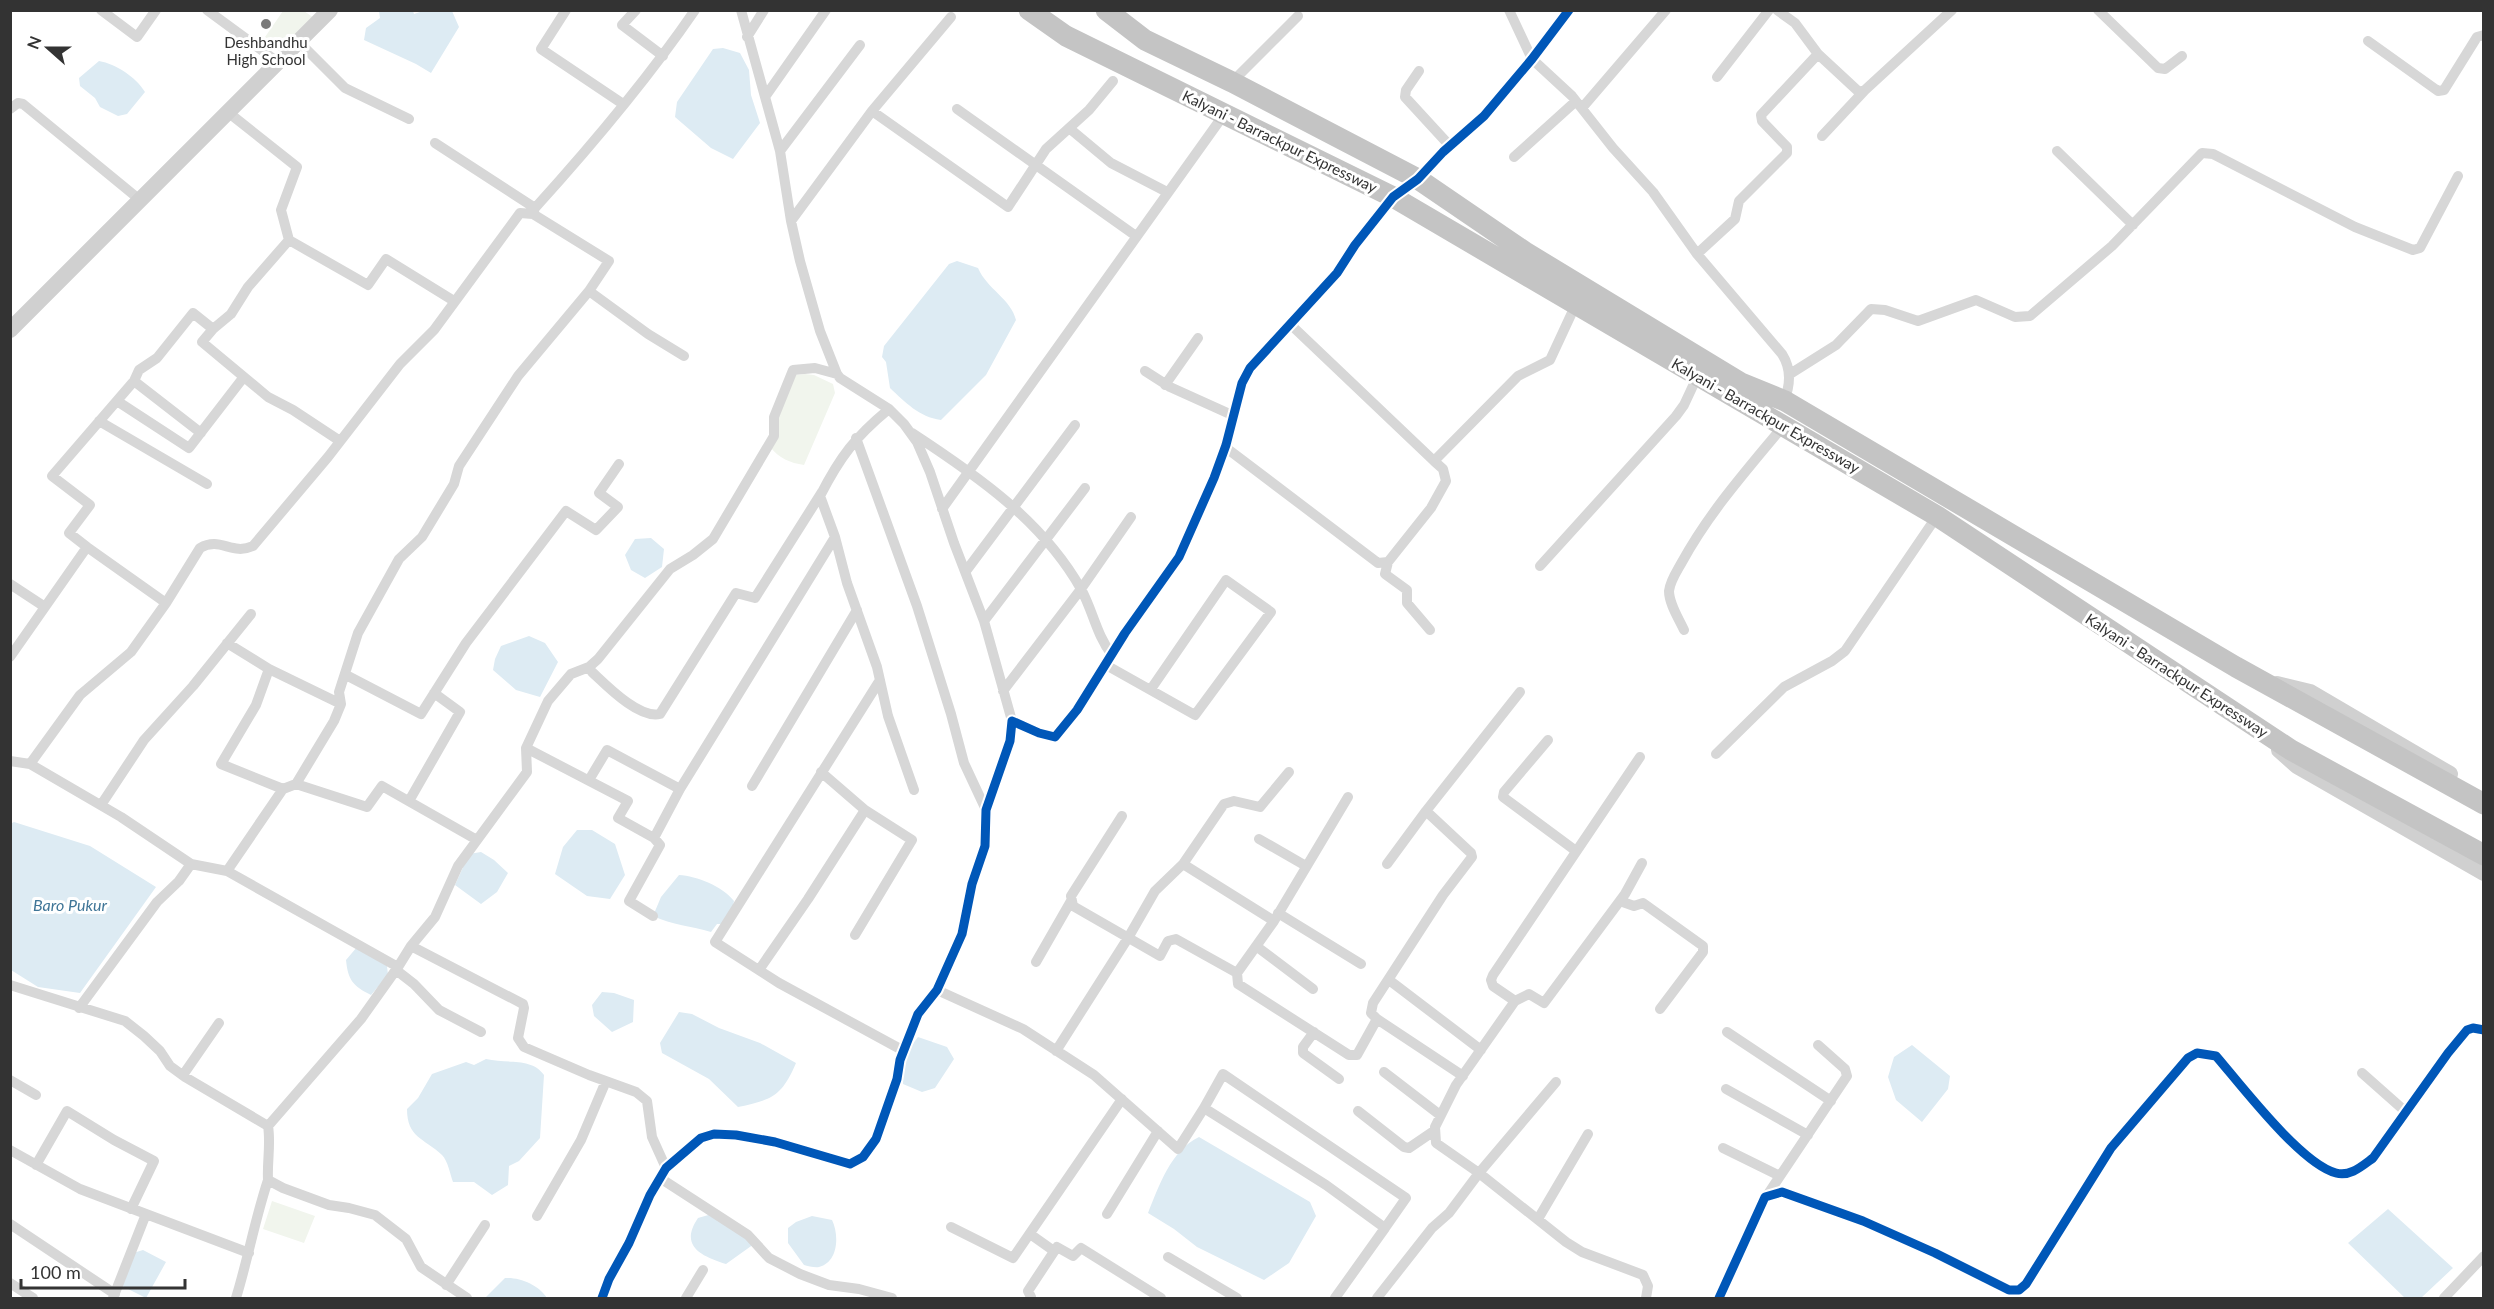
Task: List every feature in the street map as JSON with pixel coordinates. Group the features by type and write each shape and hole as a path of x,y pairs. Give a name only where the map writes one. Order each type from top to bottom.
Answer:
{"highway":[{"name":"Kalyani - Barrackpur Expressway","path":"1029,10 1066,36 1393,197 1937,516 2291,750 2484,855"},
{"path":"1109,12 1145,40 1232,81 1418,179 1524,252 1741,383 1785,401 2262,681 2484,804"}],"street":[{"path":"101,10 137,37 156,10"},
{"path":"207,10 279,63"},
{"path":"10,330 330,10"},
{"path":"566,10 542,49 623,104"},
{"path":"636,10 622,25 663,56"},
{"path":"30,764 80,695 131,652 166,603 200,548 208,543 218,543 236,550 244,550 253,546 400,364 434,330 520,213 534,211 587,150 663,56 695,10"},
{"path":"741,10 780,151 791,221 820,331 840,378 889,409 912,433 970,472 1013,506 1045,539 1081,589 1109,660 1151,689 1195,715 1271,612 1226,580 1151,689"},
{"path":"747,37 764,10"},
{"path":"765,97 826,10"},
{"path":"1509,10 1532,59 1579,104 1613,148 1653,192 1697,254 1788,364 1790,374 1778,422 1706,521 1671,582 1669,592 1684,630"},
{"path":"1012,721 1055,737 1077,710 1179,557 1225,447 1242,383 1250,368 1337,273 1355,244 1393,197 1418,179 1484,116 1569,10"},
{"path":"1514,157 1579,104 1666,10"},
{"path":"1717,76 1769,10"},
{"path":"1778,10 1795,23 1818,54 1856,90 1865,90"},
{"path":"1822,136 1865,90 1952,10"},
{"path":"2098,10 2158,68 2165,69 2182,56"},
{"path":"791,221 872,111 951,16"},
{"path":"1232,81 1298,16"},
{"path":"2368,41 2438,91 2444,90 2477,37 2484,35"},
{"path":"299,42 345,88 409,119"},
{"path":"780,151 860,45"},
{"path":"1697,254 1735,219 1739,201 1787,153 1787,147 1762,121 1761,115 1818,54"},
{"path":"1419,71 1406,90 1405,97 1450,146"},
{"path":"872,111 1008,207 1046,149 1089,110 1113,81"},
{"path":"10,109 18,103 23,104 140,200"},
{"path":"957,109 1136,236"},
{"path":"229,113 297,167 281,210 289,240 368,285 386,259 454,301"},
{"path":"942,509 1225,113"},
{"path":"1069,128 1111,164 1167,192"},
{"path":"227,871 283,789 296,784 316,754 341,704 339,692 358,633 399,558 422,537 454,484 459,466 518,376 589,291 609,261 435,143"},
{"path":"2057,152 2133,225"},
{"path":"1790,374 1836,345 1871,309 1885,310 1918,321 1976,300 2015,317 2030,316 2133,225 2202,153 2208,152 2355,227 2413,250 2420,248 2458,176"},
{"path":"289,240 248,287 231,314 202,342 268,397 293,410 340,441"},
{"path":"589,291 648,334 684,356"},
{"path":"1434,461 1518,376 1550,360 1576,304"},
{"path":"166,603 69,533 90,505 52,476 134,381 139,370 157,358 193,313 213,329"},
{"path":"1290,324 1443,469 1446,481 1431,508 1388,562 1385,574 1407,590 1407,603 1430,630"},
{"path":"1165,385 1198,338"},
{"path":"268,1126 361,1019 411,946 435,917 458,866 527,772 526,748 548,701 571,674 590,667 598,659 670,569 713,539 774,436 774,417 793,370 815,368 837,374"},
{"path":"1145,371 1165,385 1232,415"},
{"path":"1540,566 1676,417 1698,375"},
{"path":"117,400 189,448 243,378"},
{"path":"134,381 201,433"},
{"path":"590,667 592,672 625,701 652,716 660,714 736,593 755,598 822,492 834,468 856,438 889,409"},
{"path":"99,421 207,484"},
{"path":"966,571 1075,425"},
{"path":"602,1299 609,1279 666,1168 701,1138 714,1134 775,1142 842,1163 856,1162 863,1157 876,1139 918,1014 937,990 962,934 972,884 985,846 986,810 1010,741 1012,721 984,621 930,471 912,433"},
{"path":"856,438 917,606 964,763 986,810"},
{"path":"1225,447 1378,563 1388,562"},
{"path":"346,675 421,714 466,643 566,511 596,530 618,507 599,493 619,464"},
{"path":"984,621 1085,488"},
{"path":"822,492 820,496 880,680 888,716 914,790"},
{"path":"1716,754 1784,687 1832,661 1845,651 1937,516"},
{"path":"1003,691 1081,589 1131,517"},
{"path":"654,838 680,789 835,537"},
{"path":"10,657 87,547"},
{"path":"10,584 45,607"},
{"path":"752,786 857,610"},
{"path":"101,805 144,740 251,614"},
{"path":"227,643 269,669 341,704"},
{"path":"269,669 256,705 221,764 283,789"},
{"path":"880,680 716,942 759,970 904,1051"},
{"path":"2262,681 2310,692 2484,793"},
{"path":"1386,864 1520,692"},
{"path":"409,801 460,712 434,693"},
{"path":"2250,723 2297,766 2484,873"},
{"path":"1548,740 1504,792 1503,797 1576,851"},
{"path":"526,748 628,801 618,818 654,838 660,845 629,902 653,916"},
{"path":"589,780 607,750 680,789"},
{"path":"1515,1001 1493,986 1491,980 1493,975 1640,757"},
{"path":"10,761 30,764 101,805 191,864 227,871 397,969 439,1010 481,1032"},
{"path":"1056,1051 1155,891 1183,864 1224,804 1234,801 1260,807 1289,771"},
{"path":"821,772 865,810 912,840 855,935"},
{"path":"296,784 367,807 382,786 477,840"},
{"path":"1348,797 1276,917 1237,972 1238,984 1349,1055 1357,1055 1377,1019"},
{"path":"759,970 865,810"},
{"path":"1426,811 1471,853 1472,857 1443,895 1371,1008 1371,1013 1463,1076"},
{"path":"1035,962 1071,901 1071,896 1122,816"},
{"path":"1259,839 1306,866"},
{"path":"1642,863 1620,901 1544,1004 1529,994 1515,1001 1463,1076 1440,1115 1434,1131 1436,1143 1582,1252 1643,1275 1648,1286 1646,1299"},
{"path":"79,1008 157,902 179,881 191,864"},
{"path":"1183,864 1361,964"},
{"path":"1071,901 1073,906 1160,956 1168,941 1176,939 1237,972"},
{"path":"1620,901 1634,906 1642,903 1703,946 1703,952 1660,1009"},
{"path":"411,946 523,1004 518,1038 524,1047 636,1092 647,1101 652,1137 666,1168"},
{"path":"1256,946 1312,989"},
{"path":"1389,980 1481,1050"},
{"path":"10,985 125,1021 160,1051 170,1066 268,1126 271,1142 267,1163 268,1180 255,1221 236,1299"},
{"path":"937,990 1023,1029 1094,1075 1178,1149 1223,1074 1406,1198 1335,1299"},
{"path":"183,1075 219,1023"},
{"path":"1766,1197 1782,1192 1852,1217 2022,1294 2030,1277 2111,1148 2188,1058 2197,1053 2216,1056 2294,1143 2318,1165 2336,1173 2346,1173 2359,1169 2373,1158 2467,1030 2473,1028 2484,1030"},
{"path":"1314,1032 1303,1047 1303,1053 1339,1079"},
{"path":"1727,1032 1831,1101"},
{"path":"1719,1299 1766,1197 1845,1081 1846,1073 1818,1045"},
{"path":"1384,1072 1440,1115"},
{"path":"2362,1073 2406,1112"},
{"path":"10,1080 36,1095"},
{"path":"537,1216 581,1140 606,1081"},
{"path":"1377,1299 1432,1228 1449,1213 1479,1173 1556,1082"},
{"path":"1726,1089 1808,1135"},
{"path":"951,1227 1013,1258 1122,1099"},
{"path":"1204,1108 1326,1185 1385,1227"},
{"path":"36,1165 67,1111 154,1161 131,1209"},
{"path":"1358,1111 1404,1148 1409,1148 1434,1131"},
{"path":"1107,1214 1158,1131"},
{"path":"1538,1219 1588,1134"},
{"path":"1723,1148 1780,1176"},
{"path":"11,1152 80,1190 249,1253"},
{"path":"660,1178 748,1235 769,1258 790,1269 829,1285 859,1289 892,1299"},
{"path":"268,1180 329,1205 375,1215 406,1239 421,1267 467,1299"},
{"path":"10,1224 114,1296 146,1214"},
{"path":"446,1285 485,1225"},
{"path":"1030,1234 1054,1251"},
{"path":"1034,1298 1028,1291 1057,1247 1073,1256 1081,1248 1156,1297"},
{"path":"2444,1299 2484,1256"},
{"path":"1168,1257 1238,1299"},
{"path":"686,1299 703,1270"},
{"path":"10,1283 33,1299"}],"shaded area":[{"path":"283,11 304,11 314,18 285,52 265,37"},
{"path":"796,375 814,375 833,384 835,393 804,465 785,459 770,447 777,416"},
{"path":"272,1201 315,1216 304,1243 263,1229"}],"water":[{"path":"379,11 413,11 414,14 423,11 452,11 459,27 431,73 364,40 366,28 380,18"},
{"path":"723,48 740,53 749,70 751,95 760,123 733,159 711,148 675,117 677,102 713,49"},
{"path":"99,61 125,72 145,92 127,114 118,116 100,107 95,98 80,86 79,78"},
{"path":"957,261 978,268 987,282 1009,306 1016,320 986,375 941,420 919,412 890,388 886,362 882,357 884,346 949,264"},
{"path":"651,538 664,549 662,567 645,578 631,570 625,555 635,539"},
{"path":"529,636 545,643 558,662 540,697 516,690 493,670 501,646"},
{"name":"Baro Pukur","path":"14,822 90,846 156,887 80,993 38,987 11,970 10,824"},
{"path":"577,830 592,830 615,844 625,875 610,899 587,896 555,874 563,847"},
{"path":"481,852 508,873 497,892 481,904 455,885 469,854"},
{"path":"679,875 694,877 709,883 734,901 732,910 722,924 717,924 711,932 653,916 661,897"},
{"path":"357,947 387,966 388,975 371,995 360,989 348,973 346,960"},
{"path":"602,992 614,993 634,1000 633,1022 612,1032 594,1016 592,1005"},
{"path":"679,1012 692,1014 719,1028 760,1043 796,1063 786,1083 768,1099 738,1107 709,1079 662,1053 660,1043"},
{"path":"918,1037 947,1047 954,1059 935,1088 922,1092 903,1084 906,1059"},
{"path":"1912,1045 1950,1076 1948,1089 1922,1122 1896,1100 1888,1077 1894,1057"},
{"path":"486,1059 526,1063 539,1069 544,1075 540,1138 519,1161 509,1166 508,1185 492,1195 474,1182 453,1182 444,1158 413,1132 407,1109 418,1098 432,1074 466,1062 474,1065"},
{"path":"1199,1137 1310,1202 1316,1216 1289,1263 1264,1280 1197,1247 1148,1213 1173,1160 1189,1143"},
{"path":"2388,1209 2453,1268 2421,1298 2405,1298 2348,1243"},
{"path":"712,1214 754,1244 726,1264 701,1253 692,1243 691,1236 698,1218"},
{"path":"812,1216 832,1220 836,1233 834,1254 826,1264 817,1267 804,1265 788,1243 788,1228"},
{"path":"143,1250 166,1262 146,1298 118,1284 130,1254"},
{"path":"505,1278 529,1283 544,1293 547,1298 485,1298"}],"cycle path":[{"path":"602,1298 650,1195 666,1168 701,1138 714,1134 736,1135 775,1142 850,1164 863,1157 876,1139 897,1079 900,1060 918,1014 937,990 962,934 972,884 985,846 986,810 1010,741 1012,721 1039,733 1055,737 1077,710 1125,633 1179,557 1214,478 1226,445 1242,383 1250,368 1337,273 1355,245 1393,197 1418,179 1443,152 1484,116 1569,10"},
{"path":"1719,1298 1765,1197 1782,1192 1863,1221 1935,1253 2009,1290 2019,1290 2026,1284 2111,1148 2188,1058 2197,1053 2216,1056 2289,1140 2322,1167 2341,1174 2356,1170 2373,1158 2467,1030 2473,1028 2484,1030"}],"place":[{"name":"Deshbandhu High School","path":"266,24"}]}
